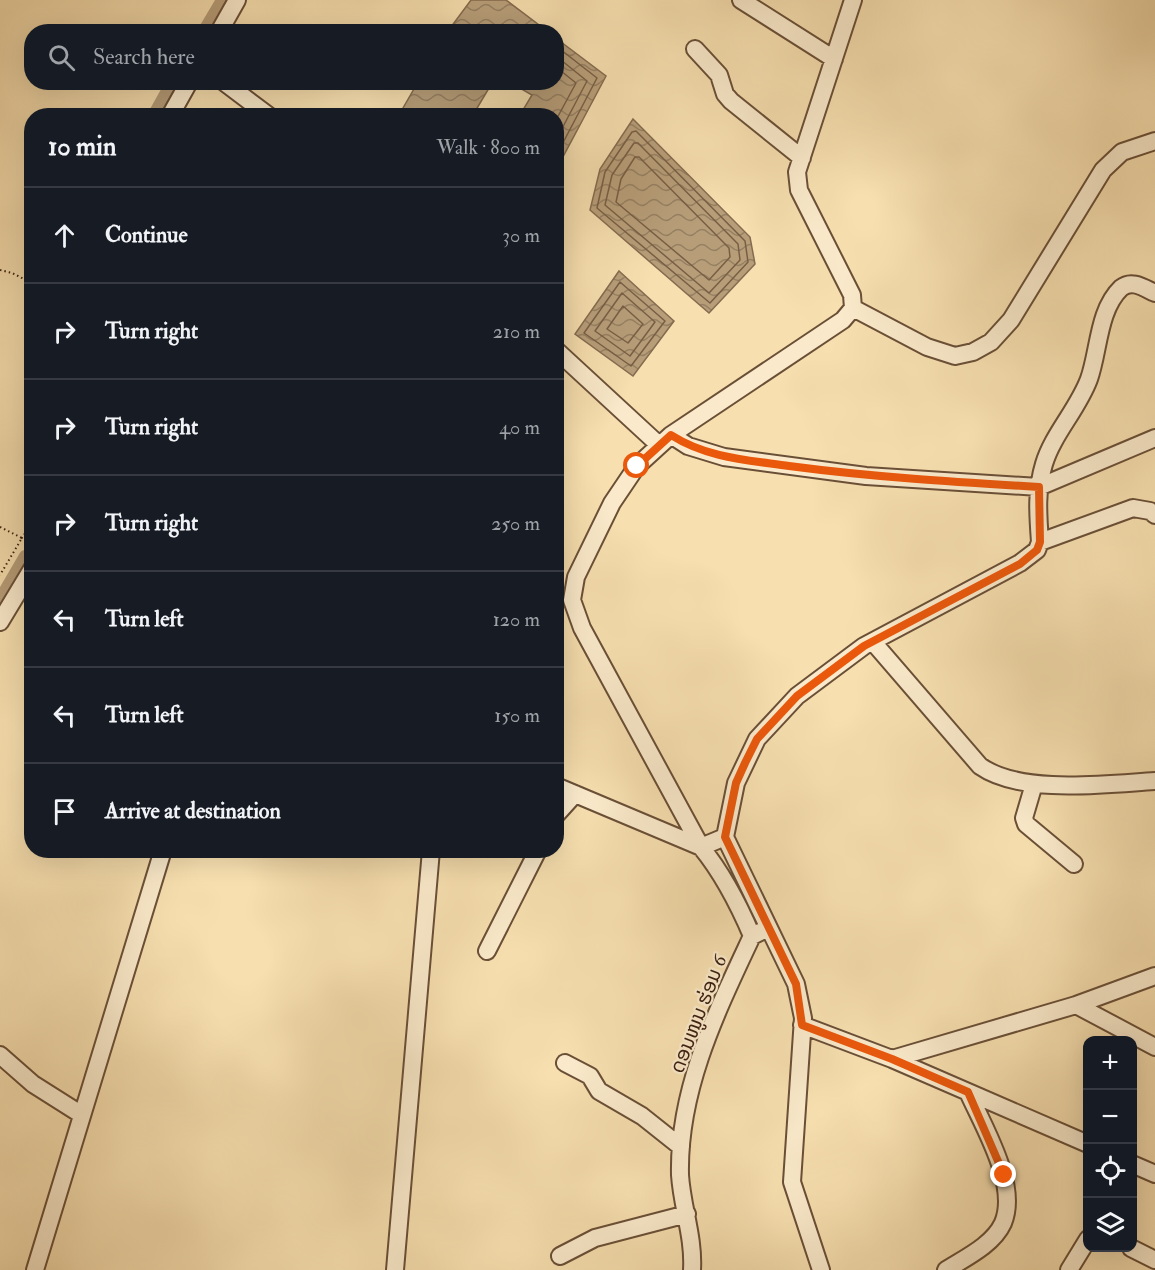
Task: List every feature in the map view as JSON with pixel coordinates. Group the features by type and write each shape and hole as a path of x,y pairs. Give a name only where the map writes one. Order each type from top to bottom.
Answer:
{"street":[{"path":"224,24 237,0"},
{"path":"741,0 834,59"},
{"path":"769,928 752,936 739,905 717,867 701,847 582,628 572,600 576,577 612,503 637,466 665,440 843,320 853,308 852,295 799,190 797,172 853,0"},
{"path":"695,49 719,75 725,94 731,101 802,158"},
{"path":"174,108 185,90"},
{"path":"235,90 258,108"},
{"path":"853,308 927,347 955,356 973,352 991,342 1011,320 1103,170 1122,152 1155,141"},
{"path":"821,1270 792,1182 802,1025 796,984 725,837 736,783 757,739 797,696 873,642 1020,564 1037,550 1040,542 1039,487 1044,462 1089,379 1110,306 1120,289 1127,285 1135,284 1155,293"},
{"path":"564,357 665,440 724,457 866,476 1039,487 1155,438"},
{"path":"1040,542 1133,508 1150,511 1155,515"},
{"path":"0,622 24,582"},
{"path":"873,642 980,766 1005,780 1034,784 1155,781"},
{"path":"1034,784 1025,812 1026,824 1074,864"},
{"path":"564,789 701,847 725,837"},
{"path":"564,806 575,794"},
{"path":"35,1270 161,858"},
{"path":"395,1270 430,858"},
{"path":"487,951 534,858"},
{"name":"ດອນໜູນ ຮ່ອມ 6","path":"692,1270 694,1247 680,1177 681,1147 694,1068 752,936"},
{"path":"892,1059 1076,1005 1155,976"},
{"path":"1076,1005 1155,1047"},
{"path":"802,1025 892,1059 1083,1142"},
{"path":"0,1055 33,1084 82,1115"},
{"path":"565,1063 590,1076 599,1091 642,1116 681,1147"},
{"path":"946,1270 984,1245 1003,1224 1007,1205 1004,1175 968,1092"},
{"path":"1137,1166 1155,1174"},
{"path":"560,1256 595,1238 687,1214"},
{"path":"1069,1270 1083,1247"},
{"path":"1137,1251 1155,1260"}],"path":[{"path":"0,270 24,280"},
{"path":"0,527 22,538"},
{"path":"0,576 24,535"}],"water":[{"path":"471,0 506,0 538,24 453,24"},
{"path":"564,44 606,76 564,155 564,108 524,108 532,95 523,90 564,90"},
{"path":"413,90 488,90 477,108 403,108"},
{"path":"633,119 750,237 755,264 709,313 590,210 600,169"},
{"path":"619,271 674,321 633,376 575,334"}],"waterway":[{"path":"208,24 222,0"},
{"path":"157,108 168,90"},
{"path":"0,599 24,558"}],"route":[{"path":"637,466 671,435 688,446 724,457 866,476 1039,487 1037,506 1040,542 1037,550 1020,564 864,646 797,696 776,717 757,739 736,783 725,837 796,984 803,1018 802,1025 833,1035 968,1092 1004,1175"}]}
